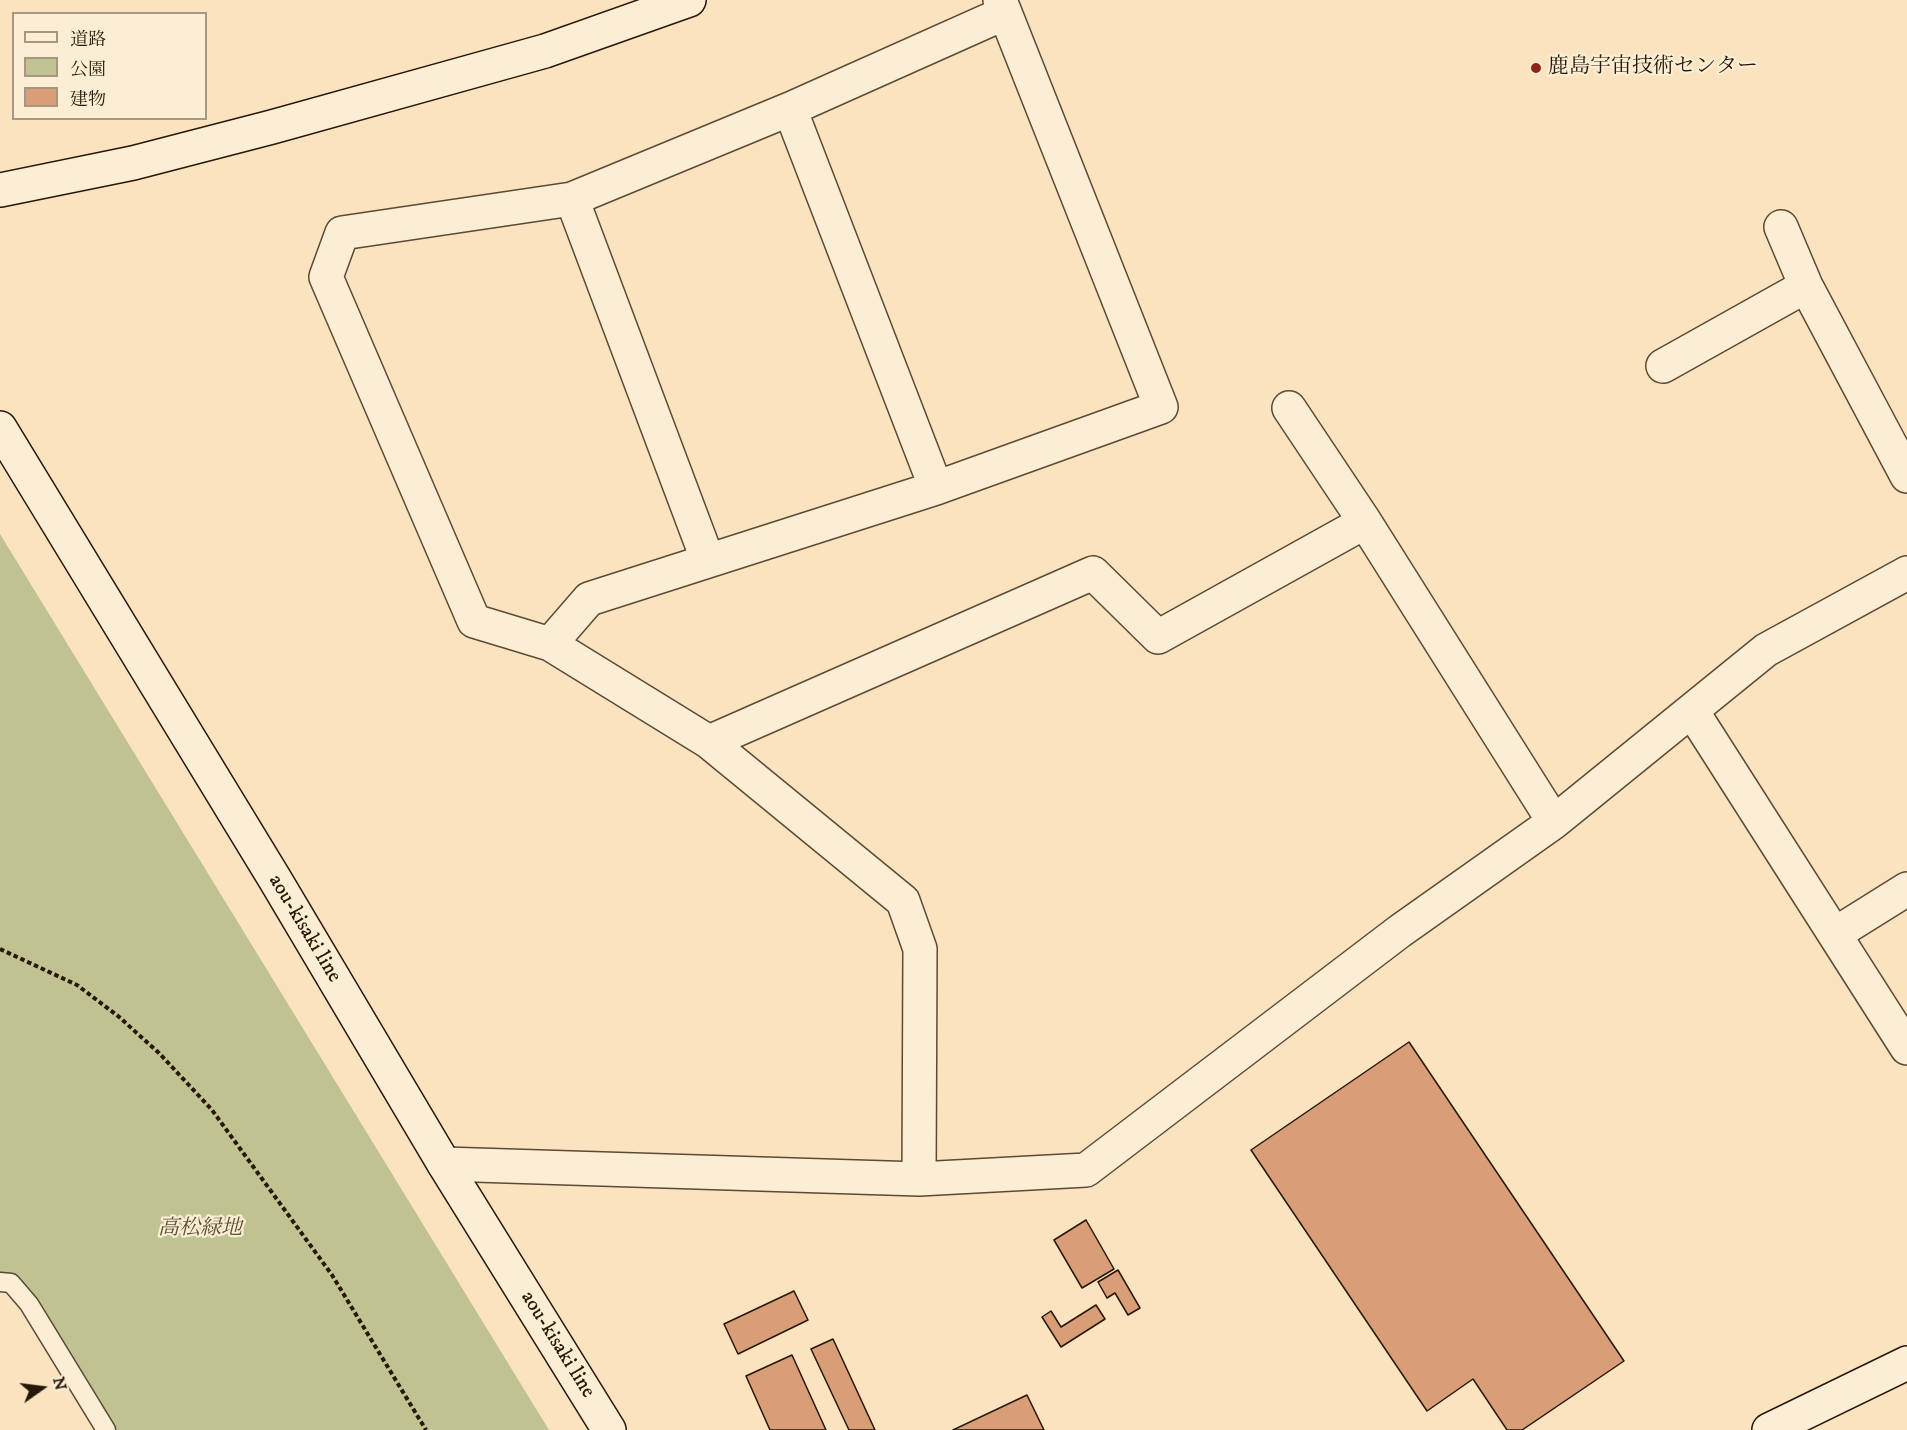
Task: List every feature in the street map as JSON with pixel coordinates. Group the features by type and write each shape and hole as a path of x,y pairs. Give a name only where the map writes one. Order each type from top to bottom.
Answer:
{"street":[{"path":"0,190 133,163 272,127 545,51 689,0"},
{"path":"550,644 589,599 936,488 1161,407 1002,6 790,109 572,200 342,233 326,277 474,621 550,644 710,742 903,901 920,949 919,1179"},
{"path":"790,109 936,488"},
{"path":"572,200 708,561"},
{"path":"1781,227 1806,286 1907,476"},
{"path":"1663,366 1806,286"},
{"path":"1288,408 1365,522 1554,822"},
{"name":"aou-kisaki line","path":"0,428 227,800 444,1164 609,1430"},
{"path":"710,742 1093,573 1158,637 1365,522"},
{"path":"444,1164 919,1179 1086,1170 1400,931 1554,822 1766,650 1907,573"},
{"path":"1692,711 1907,1048"},
{"path":"1835,934 1907,890"},
{"path":"1769,1430 1907,1363"}],"lane":[{"path":"0,1282 11,1283 29,1304 106,1430"}],"path":[{"path":"0,950 77,985 118,1016 159,1053 212,1110 332,1275 426,1430"}],"green space":[{"name":"高松緑地","path":"0,534 549,1430 98,1430 0,1273"}],"building":[{"path":"1409,1042 1624,1361 1522,1430 1507,1430 1473,1379 1427,1411 1251,1150"},
{"path":"1086,1220 1114,1269 1082,1288 1054,1240"},
{"path":"1118,1270 1140,1308 1128,1315 1115,1293 1107,1298 1098,1282"},
{"path":"794,1291 808,1320 738,1354 724,1324"},
{"path":"1096,1305 1105,1319 1061,1347 1042,1317 1051,1311 1061,1327"},
{"path":"833,1339 875,1430 849,1430 811,1349"},
{"path":"792,1355 826,1430 770,1430 746,1376"},
{"path":"1027,1395 1044,1430 953,1430"}],"place":[{"name":"鹿島宇宙技術センター","path":"1536,68"}]}
